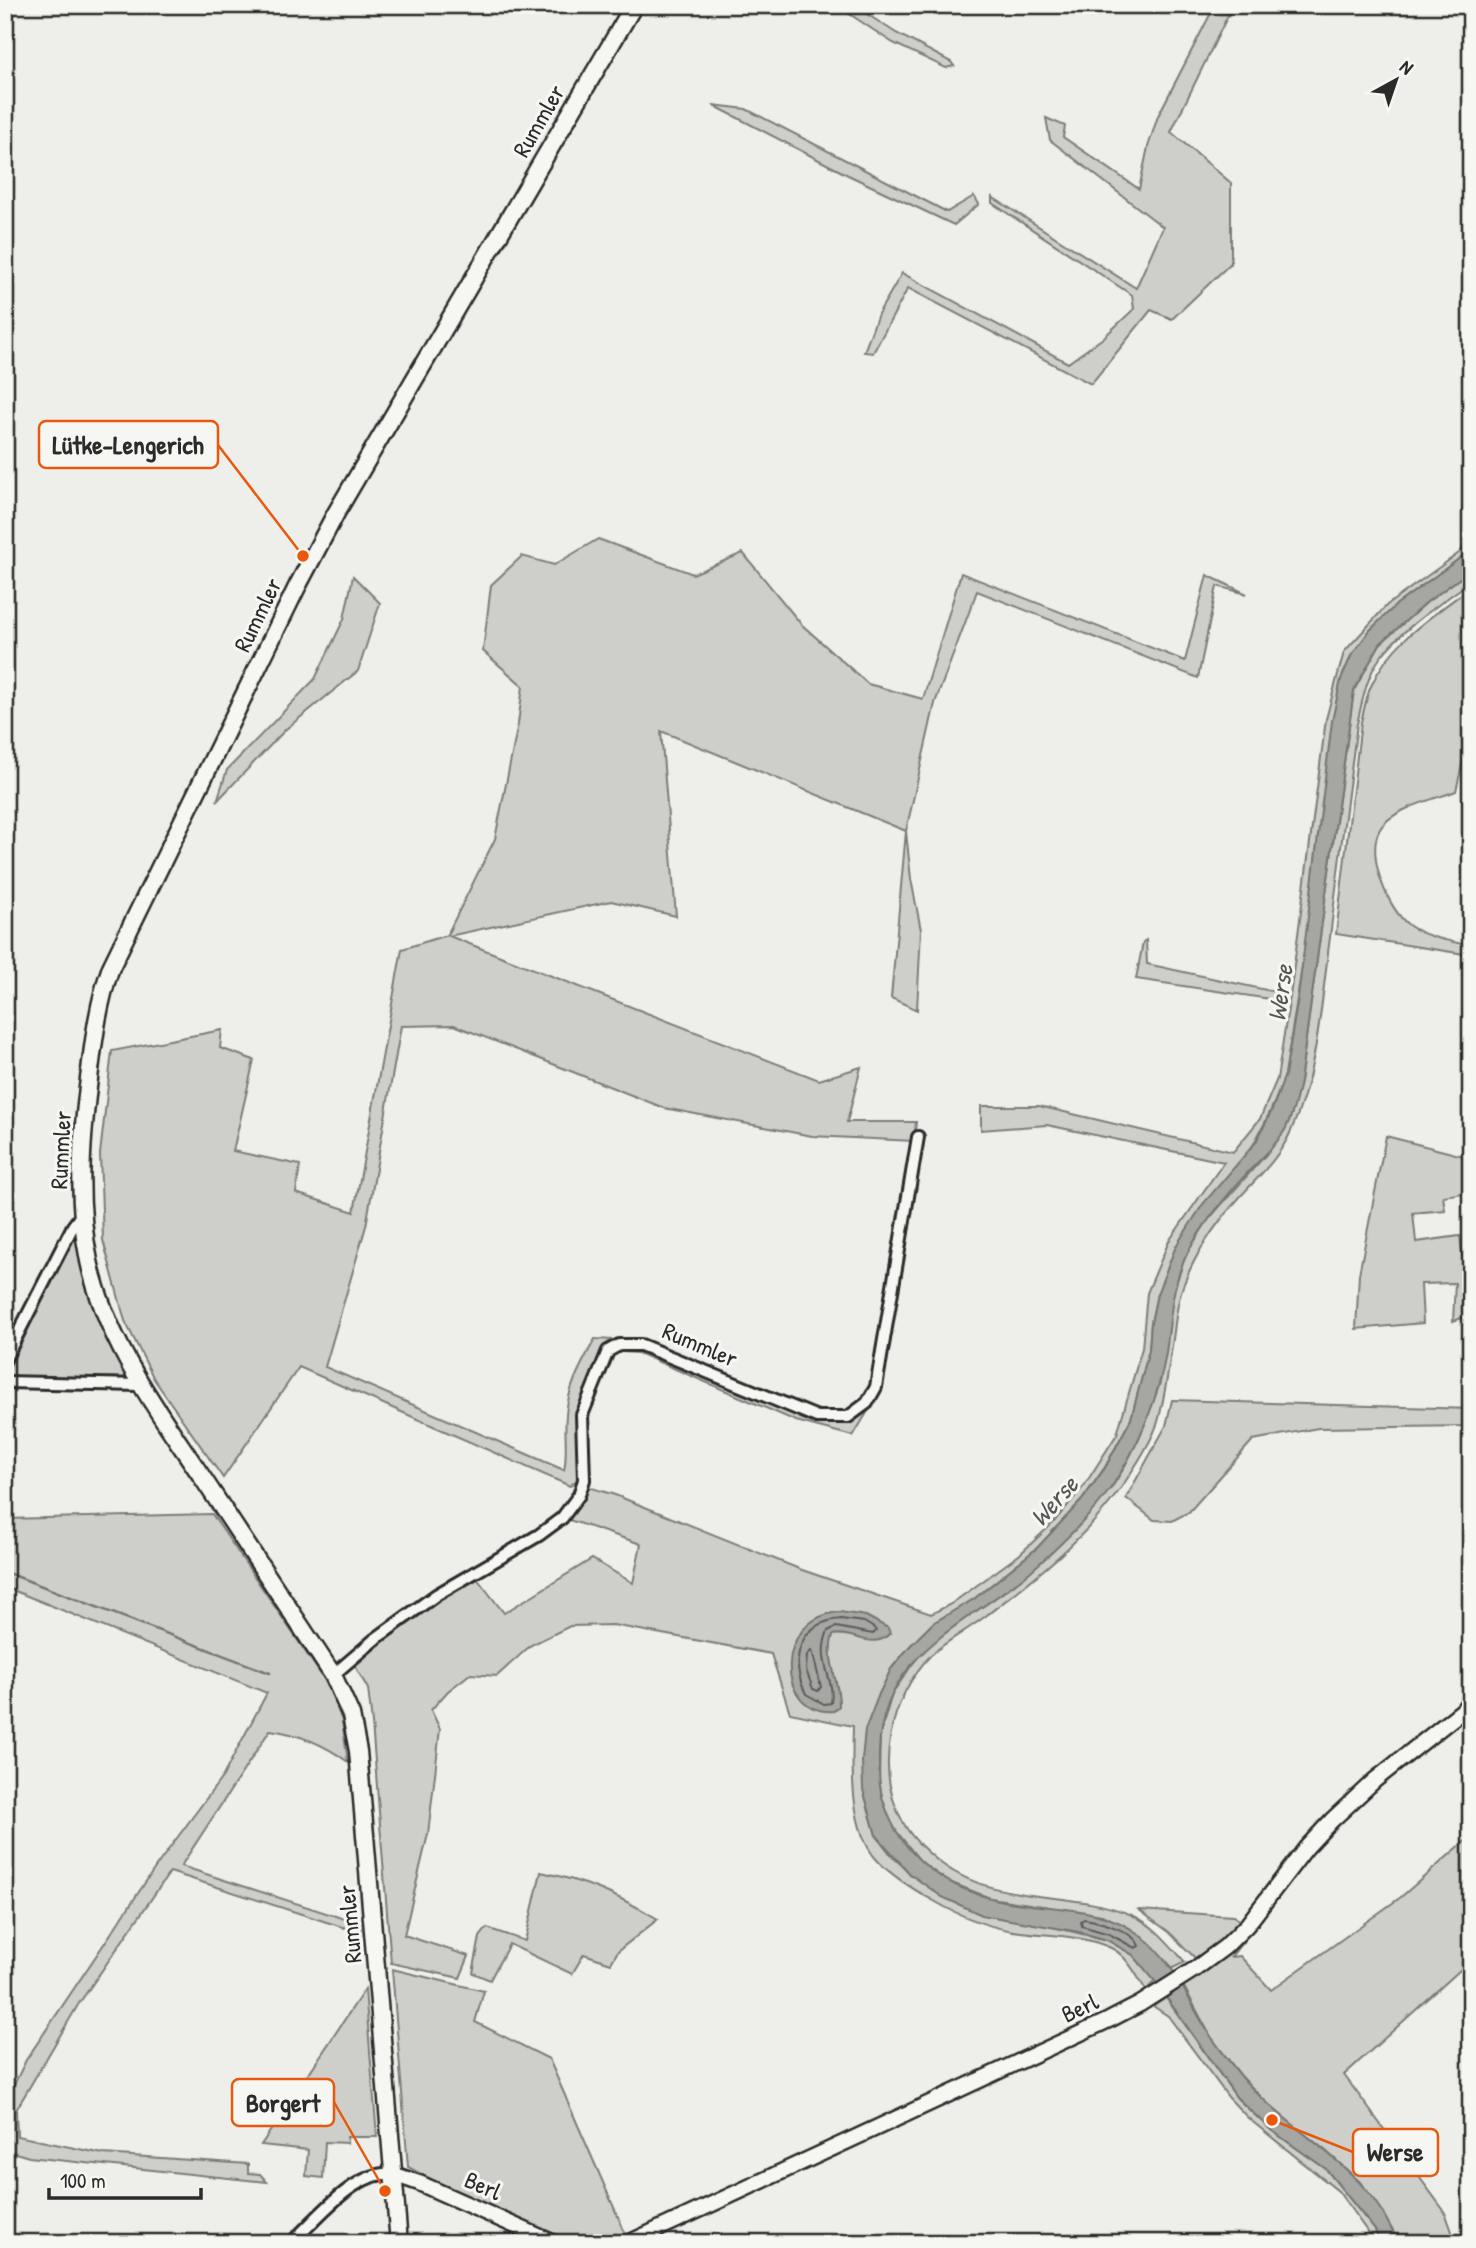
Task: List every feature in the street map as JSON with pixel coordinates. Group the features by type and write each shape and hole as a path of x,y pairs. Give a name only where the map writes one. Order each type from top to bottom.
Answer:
{"main road":[{"name":"Rummler","path":"399,2243 358,1751 351,1715 333,1675 140,1385 109,1324 90,1263 82,1214 82,1140 94,1044 105,984 119,948 311,560 634,5"}],"street":[{"name":"Rummler","path":"333,1675 374,1640 436,1595 539,1535 562,1518 579,1495 584,1480 582,1415 608,1351 619,1345 641,1345 817,1417 848,1417 867,1403 876,1387 888,1325 918,1138"},
{"name":"Rummler","path":"5,1359 73,1226 82,1214"},
{"path":"5,1382 140,1385"},
{"name":"Berl","path":"628,2243 1109,2020 1190,1972 1238,1935 1306,1848 1332,1820 1375,1780 1462,1712 1471,1700"},
{"path":"291,2243 358,2182 376,2173 393,2174"},
{"name":"Berl","path":"393,2174 554,2243"}],"shaded area":[{"path":"836,5 853,5 954,66 946,68 893,43"},
{"path":"1215,5 1233,5 1171,132 1231,183 1231,263 1172,319 1151,310 1091,384 908,288 873,353 864,352 878,314 902,273 1068,363 1103,338 1134,309 1132,295 992,203 992,197 1136,288 1163,227 1050,140 1046,118 1065,126 1063,137 1139,189 1158,116"},
{"path":"713,105 746,109 947,212 974,196 979,204 954,225 848,175"},
{"path":"598,539 693,574 743,553 801,624 868,684 923,699 961,573 1185,661 1207,575 1247,594 1217,586 1198,678 977,591 935,703 906,831 661,731 676,916 611,901 449,936 819,1080 861,1067 847,1122 916,1122 914,1141 812,1136 664,1108 454,1025 401,1026 366,1226 325,1367 564,1470 567,1405 576,1376 595,1339 616,1340 606,1347 600,1356 577,1419 579,1478 570,1486 299,1367 223,1478 154,1379 125,1321 103,1240 100,1154 112,1051 222,1030 220,1048 254,1060 233,1151 300,1165 296,1193 354,1212 402,949 447,935 495,839 523,686 483,651 491,585 522,556 554,565"},
{"path":"1471,541 1471,550 1397,604 1351,656 1285,1075 1260,1133 1244,1161 1157,1294 1149,1350 1131,1419 1105,1467 1082,1500 1037,1548 974,1599 933,1623 910,1646 891,1669 865,1730 863,1789 876,1835 892,1856 911,1874 1049,1926 1107,1940 1133,1955 1155,1981 1146,1990 1123,1957 1101,1944 1077,1938 1013,1931 982,1923 943,1906 889,1871 877,1860 861,1832 854,1796 853,1726 790,1713 771,1654 613,1625 570,1626 531,1645 497,1676 470,1674 448,1691 431,1710 440,1729 428,1834 404,1935 469,1956 460,1978 391,1963 368,1689 355,1666 413,1616 476,1577 504,1613 592,1559 633,1583 641,1544 569,1520 588,1487 615,1495 802,1570 931,1614 951,1604 1019,1555 1053,1523 1084,1486 1117,1434 1142,1348 1147,1293 1169,1241 1224,1162 1047,1125 981,1130 981,1106 1039,1106 1233,1152 1260,1119 1277,1079 1326,719 1344,652 1387,605 1459,553"},
{"path":"1471,570 1471,581 1399,637 1375,665 1368,682 1357,724 1320,1016 1307,1086 1286,1142 1218,1224 1187,1275 1178,1303 1164,1397 1153,1435 1121,1488 1074,1542 1020,1589 931,1655 905,1692 890,1735 889,1781 895,1803 912,1835 937,1860 964,1877 987,1886 1084,1902 1132,1915 1154,1929 1185,1962 1173,1968 1142,1936 1102,1915 990,1898 947,1881 921,1862 892,1826 882,1797 879,1780 880,1735 892,1694 920,1653 1110,1490 1138,1440 1160,1383 1173,1292 1186,1255 1207,1221 1271,1149 1286,1128 1300,1082 1354,690 1380,644 1427,602"},
{"path":"353,576 380,603 358,671 286,729 217,801 227,770 315,679 344,619"},
{"path":"1471,587 1471,725 1456,791 1403,810 1386,822 1380,829 1375,852 1381,881 1402,918 1410,926 1424,933 1471,946 1471,955 1336,934 1361,722 1369,690 1379,670 1401,643"},
{"path":"906,831 911,879 921,930 917,1010 891,998"},
{"path":"1146,940 1147,964 1285,994 1283,1001 1136,979 1143,942"},
{"path":"1386,1136 1471,1158 1471,1192 1443,1196 1445,1210 1413,1213 1416,1242 1460,1236 1463,1259 1471,1264 1471,1315 1453,1321 1455,1283 1421,1284 1423,1323 1356,1329 1359,1274"},
{"path":"75,1234 87,1291 128,1378 5,1376"},
{"path":"627,1348 641,1348 822,1422 848,1419 871,1406 853,1436 796,1421 638,1353 622,1352"},
{"path":"1172,1400 1471,1409 1471,1426 1318,1428 1253,1440 1189,1512 1172,1521 1154,1520 1126,1498 1166,1426"},
{"path":"212,1514 328,1685 342,1721 348,1762 311,1741 270,1730 181,1866 360,1924 361,1933 170,1872 78,2005 16,2110 17,2136 103,2154 248,2164 248,2173 260,2174 267,2182 29,2157 5,2150 5,2103 26,2060 157,1865 223,1776 267,1693 5,1587 5,1519"},
{"path":"1471,1836 1471,1960 1344,2075 1445,2212 1456,2243 1397,2243 1393,2231 1360,2182 1268,2105 1241,2076 1211,2037 1183,1985 1257,1919 1259,1921 1231,1957 1240,1956 1271,1990 1401,1897"},
{"path":"541,1872 602,1890 658,1919 618,1951 611,1963 584,1954 572,1974 509,1944 490,1980 473,1973 480,1937 487,1928 525,1941"},
{"path":"1139,1910 1233,1916 1239,1920 1224,1939 1196,1959 1169,1932"},
{"path":"392,1969 484,1991 475,2022 549,2059 626,2235 609,2243 571,2243 445,2187 408,2167"},
{"path":"365,1989 377,2137 347,2137 347,2143 325,2142 323,2178 306,2176 308,2150 261,2145"},
{"path":"1166,1998 1237,2098 1271,2130 1326,2169 1375,2230 1380,2243 1372,2243 1369,2234 1338,2191 1248,2118 1229,2098 1168,2016 1153,2006"}],"water":[{"path":"1471,550 1471,570 1427,602 1380,644 1354,690 1300,1082 1291,1117 1270,1150 1216,1209 1182,1264 1175,1289 1163,1370 1131,1455 1105,1496 1064,1541 1031,1571 932,1644 912,1665 895,1689 884,1717 879,1751 881,1793 892,1823 912,1852 938,1875 970,1891 1006,1902 1105,1917 1123,1924 1152,1945 1172,1970 1203,2025 1241,2076 1369,2193 1385,2216 1397,2243 1380,2243 1375,2230 1326,2169 1271,2130 1237,2098 1155,1981 1133,1955 1107,1940 1079,1932 982,1915 942,1897 910,1874 876,1835 863,1789 862,1760 865,1730 891,1669 933,1623 974,1599 1037,1548 1082,1500 1105,1468 1131,1419 1149,1350 1157,1294 1176,1246 1203,1204 1256,1142 1285,1075 1298,998 1332,721 1341,679 1351,656 1370,630 1397,604"},
{"path":"840,1612 866,1616 888,1628 890,1633 877,1641 833,1635 831,1653 839,1706 834,1711 815,1708 801,1698 792,1683 790,1665 793,1647 802,1630 818,1618"}],"waterway":[{"path":"5,1572 270,1673"}],"place":[{"name":"Lütke-Lengerich","path":"303,556"},
{"name":"Werse","path":"1272,2120"},
{"name":"Borgert","path":"385,2191"}]}
